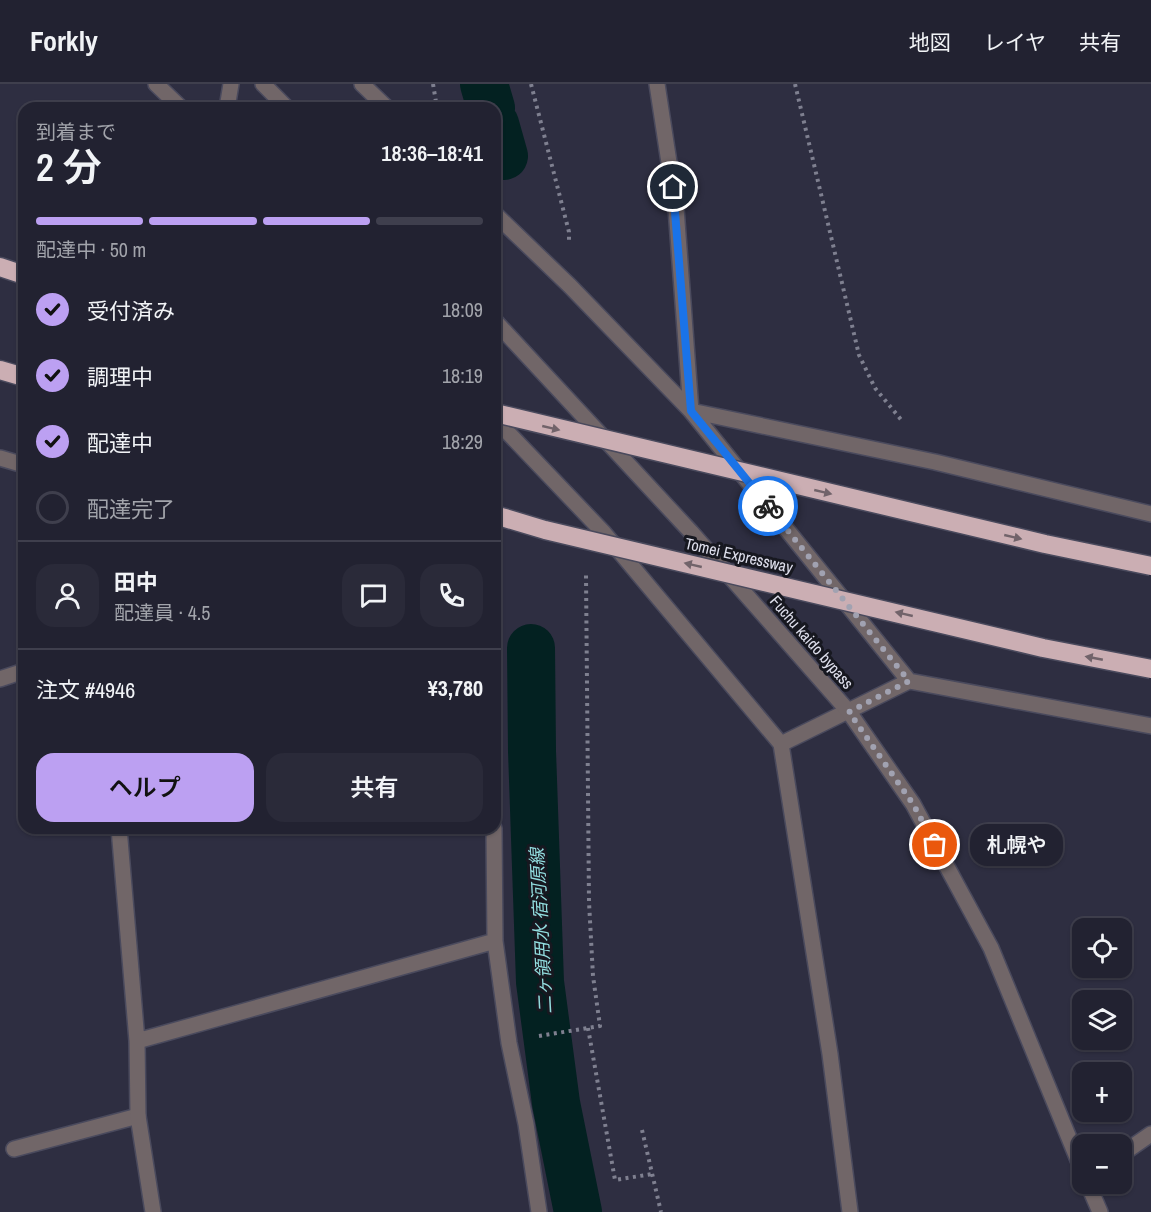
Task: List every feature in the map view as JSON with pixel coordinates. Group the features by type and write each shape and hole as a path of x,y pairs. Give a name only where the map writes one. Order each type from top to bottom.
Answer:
{"highway":[{"path":"0,267 18,273"},
{"path":"0,370 18,375"},
{"path":"501,414 999,533 1151,566"},
{"name":"Tomei Expressway","path":"501,517 545,530 1032,645 1151,669"}],"street":[{"path":"156,84 175,102"},
{"path":"228,102 231,84"},
{"path":"263,84 281,102"},
{"path":"362,84 381,102"},
{"path":"657,84 676,208 691,411"},
{"path":"501,220 570,286 691,411 909,681"},
{"name":"Fuchu kaido bypass","path":"501,327 691,532 849,712 913,804 991,948 1072,1145"},
{"path":"691,411 935,462 1151,514"},
{"path":"501,425 604,533 781,744 830,1054 850,1212"},
{"path":"0,458 18,463"},
{"path":"0,679 18,673"},
{"path":"781,744 909,681 1151,726"},
{"path":"119,834 136,1041 138,1116 153,1212"},
{"path":"494,834 495,941 509,1042 526,1124 539,1212"},
{"path":"136,1041 495,941"},
{"path":"14,1149 138,1116"},
{"path":"1132,1147 1151,1134"},
{"path":"1092,1194 1100,1212"}],"path":[{"path":"433,84 436,102"},
{"path":"531,84 568,232 570,286"},
{"path":"795,84 859,355 874,388 935,462"},
{"path":"529,1038 600,1026 593,976 588,902 585,579 604,533"},
{"path":"585,1028 615,1180 652,1174"},
{"path":"642,1130 661,1212"}],"waterway":[{"name":"二ヶ領用水 宿河原線","path":"484,84 489,102"},
{"name":"二ヶ領用水 宿河原線","path":"501,145 504,156"},
{"name":"二ヶ領用水 宿河原線","path":"531,648 540,982 556,1103 578,1212"}],"way so far":[{"path":"768,506 909,681 849,712 913,804 935,845"}],"place":[{"name":"札幌や","path":"935,845"}],"route":[{"path":"673,187 691,411 768,506"}]}
